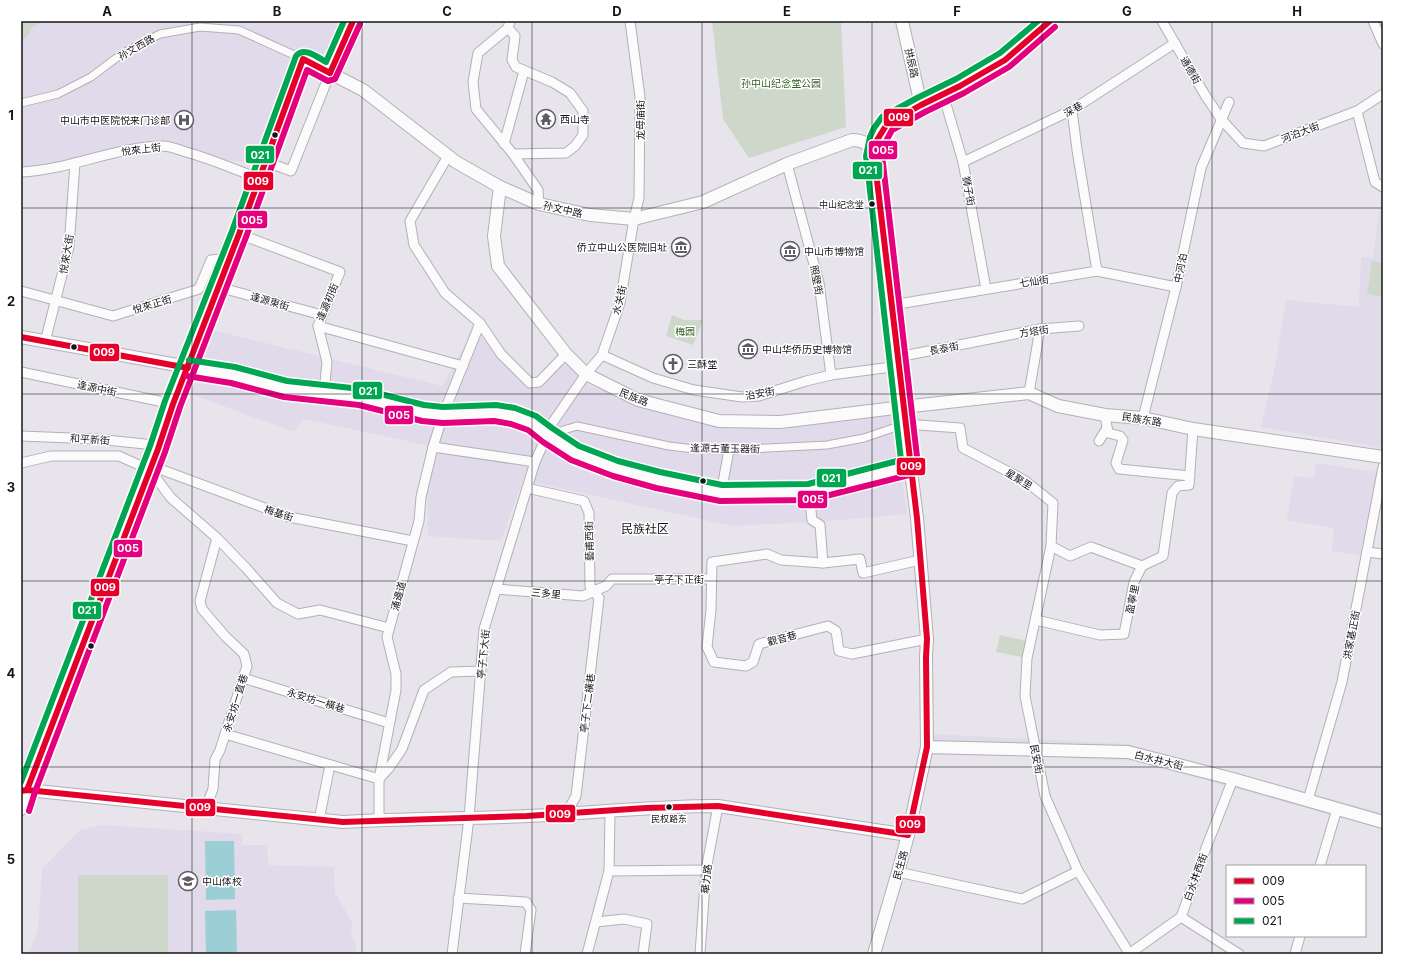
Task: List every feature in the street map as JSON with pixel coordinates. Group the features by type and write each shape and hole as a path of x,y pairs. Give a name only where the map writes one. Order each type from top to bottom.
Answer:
{"street":[{"path":"264,161 291,171 330,73 353,21"},
{"name":"龙母庙街","path":"630,21 640,97 639,198 634,219"},
{"name":"拱辰路","path":"902,21 921,105"},
{"path":"874,154 877,140 887,124 960,86 1005,60 1050,21"},
{"name":"通德街","path":"1162,21 1205,95 1221,119"},
{"path":"1373,21 1383,44"},
{"path":"513,154 566,153 575,146 583,135 583,111 570,93 552,82 516,67 512,60 515,36 509,24 478,53 473,82 476,109 513,154 538,190 539,204"},
{"name":"孙文西路","path":"21,103 58,94 91,77 123,53 160,34 200,27 239,30 303,59"},
{"name":"深巷","path":"964,162 1072,110 1175,43"},
{"path":"21,809 24,792 158,449 173,404 239,234 264,161 303,59"},
{"name":"孙文中路","path":"303,59 363,90 456,162 500,186 539,204 590,215 634,219 703,202 787,164 852,140 863,141 874,154"},
{"path":"504,144 524,71"},
{"name":"狮子街","path":"943,94 964,162 986,289"},
{"name":"河泊大街","path":"1221,119 1243,143 1264,146 1357,111 1383,94"},
{"name":"中河泊","path":"1143,418 1176,287 1200,168 1229,102"},
{"path":"1072,110 1097,271"},
{"path":"1357,111 1374,182 1383,187"},
{"name":"悅來上街","path":"21,172 34,172 125,150 167,146 201,156 258,178"},
{"name":"民生路","path":"874,154 917,518 927,639 927,747 908,835 874,954"},
{"path":"448,156 410,221 414,245 445,293 480,323 501,354 530,383 539,382 566,354"},
{"name":"悅來大街","path":"45,342 69,247 75,163"},
{"name":"照壁街","path":"787,164 818,283 831,375"},
{"name":"民族路","path":"500,186 494,236 498,266 566,354 586,374 638,400 719,421 780,422 903,407"},
{"name":"水关街","path":"586,374 602,355 620,303 634,219"},
{"name":"逢源初街","path":"239,234 340,272 318,326 327,362 324,393"},
{"name":"悅來正街","path":"56,300 113,316 200,289 211,260 229,258"},
{"name":"七仙街","path":"892,305 1097,271 1176,287"},
{"name":"逢源東街","path":"218,286 322,315"},
{"path":"21,291 56,300"},
{"name":"涌邊道","path":"379,820 378,779 396,690 396,674 386,637 419,521 421,497 432,447 443,415 480,323"},
{"path":"318,326 463,366"},
{"name":"方塔街","path":"990,339 1040,329 1079,326"},
{"path":"1028,393 1040,329"},
{"path":"21,337 233,376 285,389 360,397 423,413 443,415 495,413 514,416 532,423 547,435 575,453 616,469 658,480 721,493 810,492 910,466"},
{"name":"長泰街","path":"898,361 990,339"},
{"name":"治安街","path":"602,355 653,378 694,390 742,397 760,396 806,381 898,361"},
{"name":"逢源中街","path":"21,372 173,404"},
{"name":"亭子下大街","path":"452,954 469,818 484,628 535,462 553,422 586,374"},
{"name":"民族东路","path":"903,407 1028,393 1058,406 1105,415 1143,418 1192,429 1383,458"},
{"path":"1105,415 1108,433 1120,436 1123,440 1116,463 1118,469 1190,476"},
{"name":"逢源古董玉器街","path":"547,435 577,426 669,446 694,449 729,450 827,445 864,438 905,424"},
{"name":"星聚里","path":"905,424 960,428 963,448 1024,480 1053,503 1051,546"},
{"path":"1099,441 1107,428"},
{"path":"1051,546 1070,556 1091,547 1142,566 1163,556 1172,493 1178,486 1189,485 1192,429"},
{"name":"和平新街","path":"21,436 96,439 145,444 158,449"},
{"path":"96,439 96,456"},
{"path":"432,447 535,462"},
{"path":"721,493 729,450"},
{"name":"梅基街","path":"21,463 51,456 119,456 289,517 413,541"},
{"path":"150,467 171,498 217,538 246,568 277,604 298,614 320,610 389,628"},
{"name":"洪家基正街","path":"1308,800 1342,682 1367,552 1380,499 1383,467"},
{"name":"藝甫西街","path":"527,488 584,501 589,513 590,586 594,591"},
{"path":"810,492 812,520 820,525 823,563"},
{"name":"永安坊一直巷","path":"199,808 208,802 213,789 215,760 220,750 247,666 244,654 225,636 202,609 200,601 217,538"},
{"name":"民安街","path":"1051,546 1027,658 1026,696 1035,750 1045,796 1078,871 1129,953"},
{"path":"1367,552 1383,554"},
{"name":"亭子下正街","path":"594,591 606,586 612,579 711,579 712,562 767,554 781,560 823,563 860,559 863,573 920,560"},
{"name":"盈寧里","path":"1036,620 1100,635 1124,634 1134,582 1142,566"},
{"name":"觀音巷","path":"711,579 711,610 708,647 714,662 746,666 753,662 759,644 828,626 836,631 840,651 852,654 927,639"},
{"name":"三多里","path":"496,589 583,596 594,591"},
{"name":"亭子下二橫巷","path":"566,814 576,796 599,598 594,591"},
{"path":"225,734 378,779 389,768 402,749 424,690 451,672 481,671"},
{"name":"永安坊一橫巷","path":"243,678 389,723"},
{"name":"白水井大街","path":"927,747 1128,752 1233,779 1383,822"},
{"path":"319,820 330,764"},
{"name":"白水井西街","path":"1181,917 1233,779"},
{"path":"24,792 342,822 566,814 688,806 718,806 908,835"},
{"name":"華力路","path":"700,954 706,870 718,806"},
{"path":"1320,865 1337,809"},
{"path":"586,954 596,922 608,871 610,812"},
{"path":"608,871 706,870"},
{"path":"898,872 1022,899 1078,871"},
{"path":"458,898 526,902 531,910 525,954"},
{"path":"1129,953 1181,917 1239,954"},
{"path":"596,922 624,919 647,924 643,954"},
{"path":"1295,954 1300,937"}],"shaded area":[{"path":"42,21 353,21 330,68 297,63 280,112 255,164 164,151 139,153 21,178 21,39 26,38 32,28"},
{"path":"1381,199 1383,199 1383,448 1261,427 1275,367 1286,300 1359,307 1361,257 1373,258"},
{"path":"212,330 442,386 468,340 481,337 532,389 568,361 588,385 688,421 777,425 892,412 907,514 827,521 733,526 523,480 501,541 428,536 426,445 304,419 294,432 188,393"},
{"path":"1316,463 1376,472 1378,471 1363,556 1332,551 1334,528 1287,520 1294,476 1314,478"},
{"path":"932,734 1127,744 1383,813 1383,829 1135,761 1030,756 932,755"},
{"name":"中山体校","path":"101,825 242,834 242,845 267,845 268,865 334,867 335,893 352,922 351,939 355,940 356,954 29,954 38,930 42,869 80,830"}],"green space":[{"path":"21,21 42,21 32,28 26,38 21,39"},
{"name":"孙中山纪念堂公园","path":"712,21 841,21 846,127 749,158 723,119"},
{"path":"1372,261 1383,263 1383,297 1367,294"},
{"name":"梅园","path":"672,315 684,320 703,320 693,345 666,336"},
{"path":"1000,635 1031,642 1027,658 996,652"},
{"path":"78,875 168,875 168,954 78,954"}],"water":[{"path":"205,841 234,841 235,899 206,900"},
{"path":"236,910 237,954 206,954 205,911"}],"transit line":[{"name":"021","path":"21,782 150,446 165,401 232,231 296,56 299,53 307,52 326,62 344,21"},
{"name":"009","path":"27,790 158,449 173,404 239,234 303,59 330,73 353,21"},
{"name":"021","path":"189,360 235,367 287,381 361,389 424,405 443,407 496,405 515,408 536,416 579,446 618,461 660,472 722,485 808,484 901,460 866,156 870,137 874,128 882,117 956,79 1000,53 1038,21"},
{"name":"009","path":"21,791 27,790 343,822 527,816 646,808 718,806 908,835 927,747 927,639 917,518 874,155 877,140 887,124 960,86 1005,60 1050,21"},
{"name":"005","path":"29,811 165,452 180,407 246,237 307,70 328,81 335,79 360,24"},
{"name":"005","path":"187,376 231,383 284,397 359,405 422,421 443,423 494,421 511,424 528,430 543,442 571,460 613,476 656,488 720,501 810,500 913,474 917,470 918,465 882,155 885,143 892,130 964,93 1009,67 1055,27"},
{"name":"009","path":"21,337 188,368"}],"place":[{"name":"西山寺","path":"546,119"},
{"name":"中山市中医院悦来门诊部","path":"184,120"},
{"name":"中山纪念堂","path":"872,204"},
{"name":"侨立中山公医院旧址","path":"681,247"},
{"name":"中山市博物馆","path":"790,251"},
{"name":"中山华侨历史博物馆","path":"748,349"},
{"name":"三酥堂","path":"673,364"},
{"name":"民权路东","path":"669,807"},
{"name":"中山体校","path":"188,881"}],"district":[{"name":"民族社区","path":"645,529"}]}
